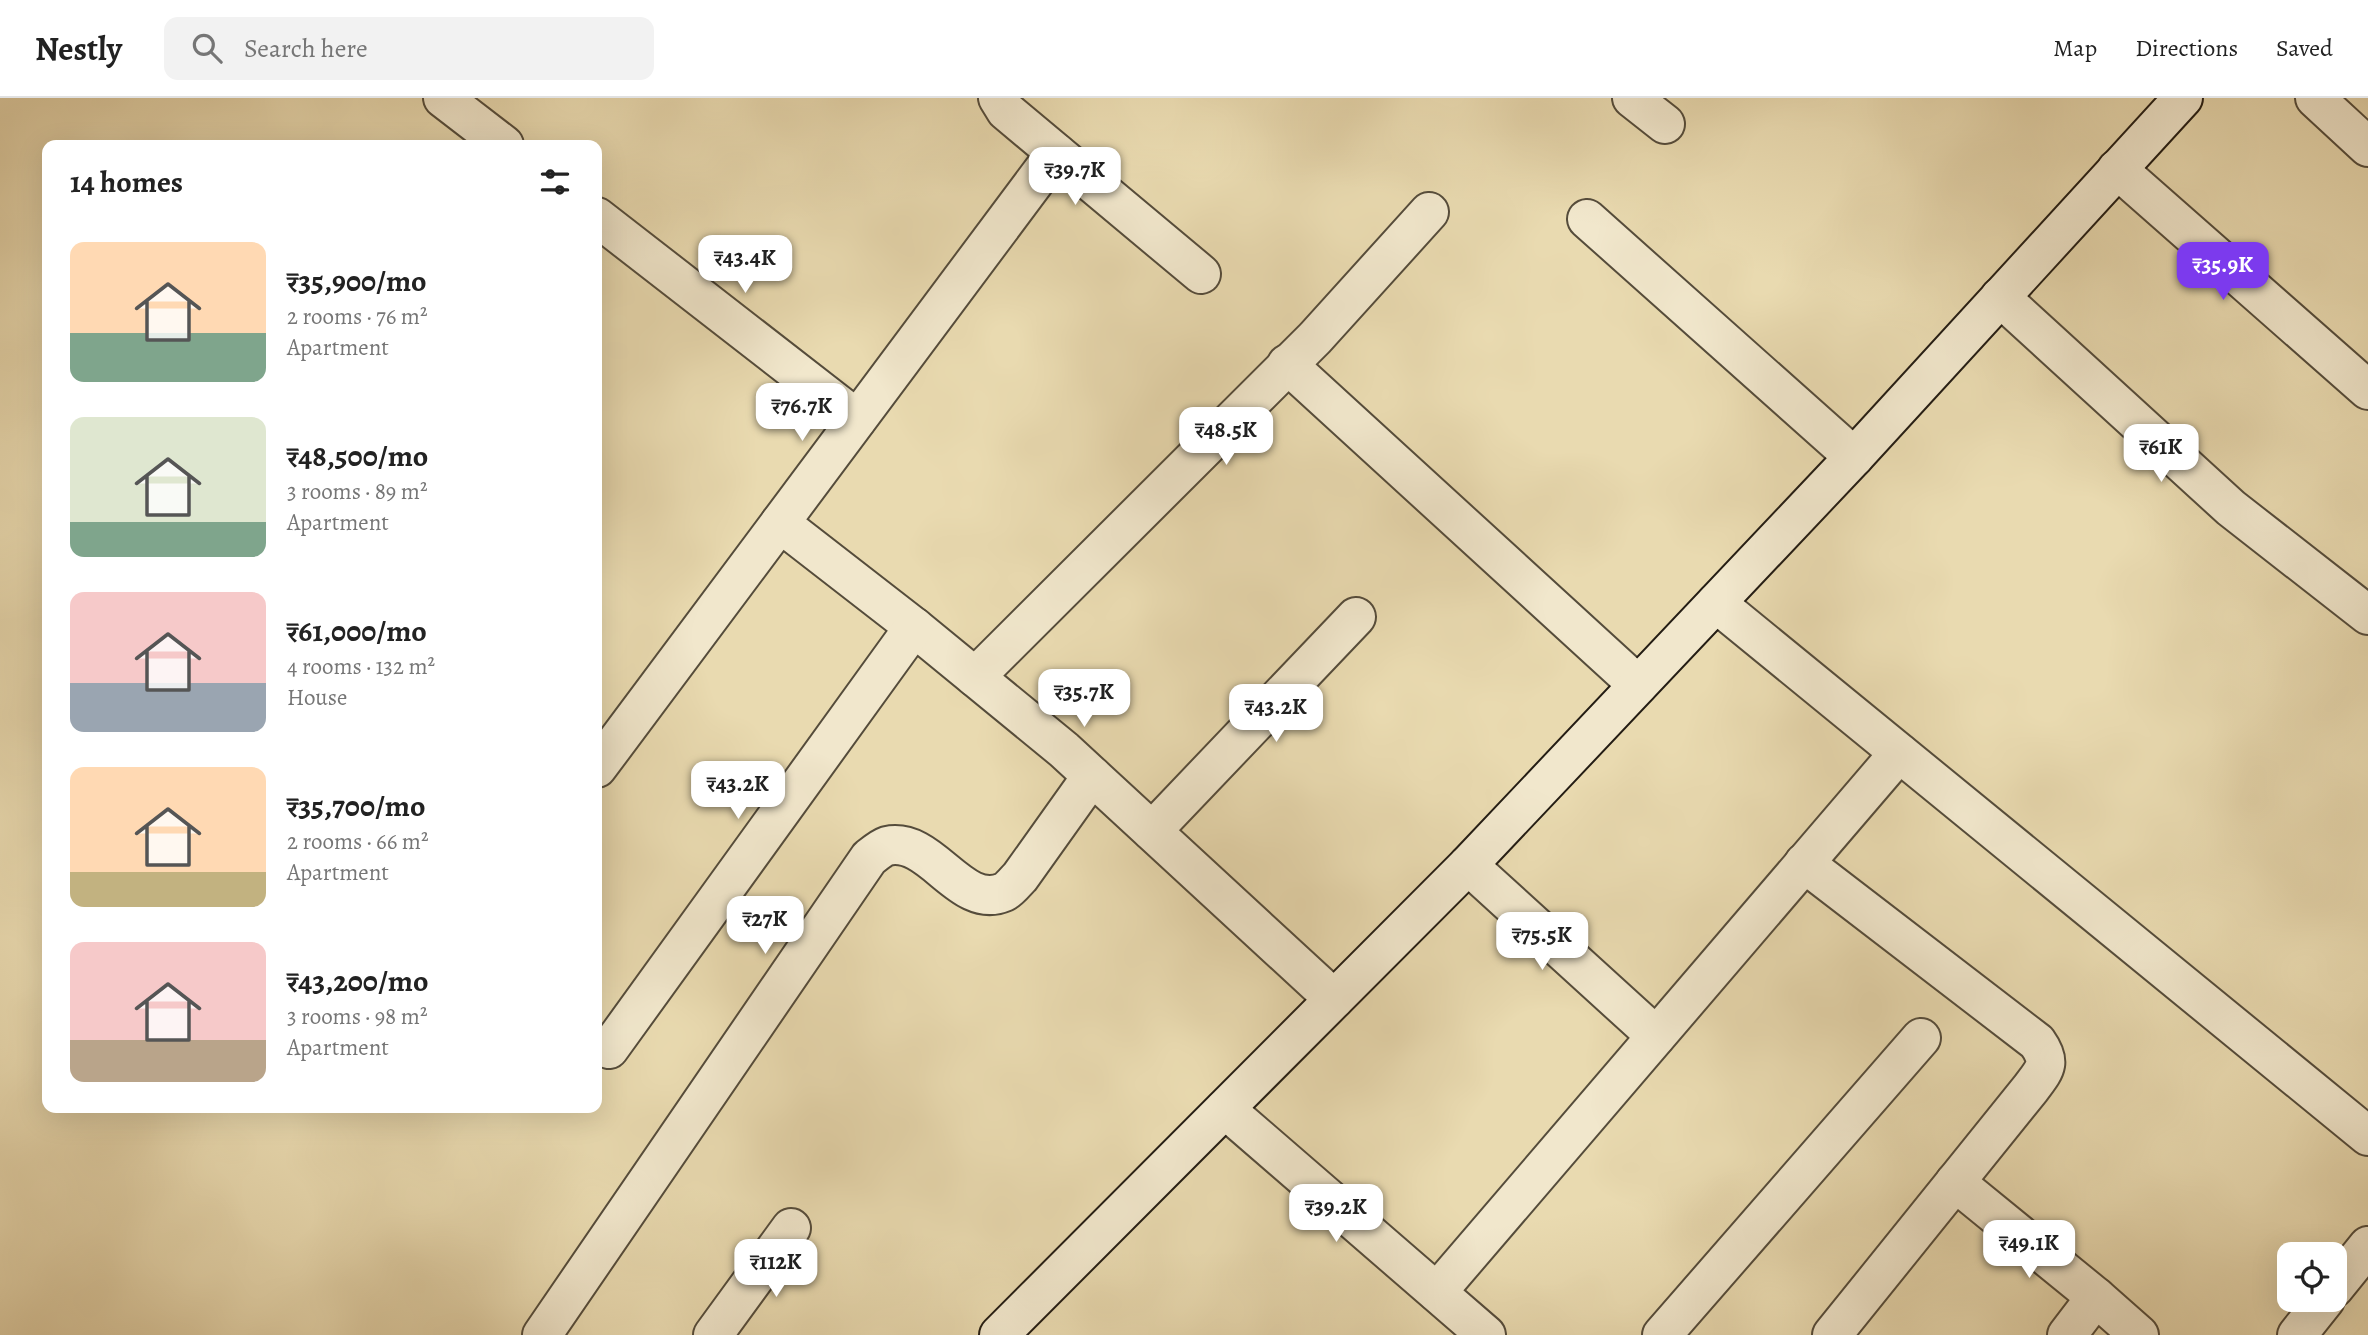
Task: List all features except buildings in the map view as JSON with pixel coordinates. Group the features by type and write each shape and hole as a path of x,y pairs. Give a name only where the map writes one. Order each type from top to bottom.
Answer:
{"street":[{"path":"443,98 498,140"},
{"path":"998,98 1006,111 1201,274"},
{"path":"1632,98 1665,124"},
{"path":"999,1335 1468,865 1854,457 2183,98"},
{"path":"2315,98 2368,147"},
{"path":"602,761 1056,153"},
{"path":"2117,169 2368,390"},
{"path":"975,677 1315,338 1429,212"},
{"path":"1587,219 1854,457"},
{"path":"602,221 857,419"},
{"path":"2000,297 2231,508 2368,615"},
{"path":"1287,364 1639,685"},
{"path":"780,523 914,627 1092,776 1334,999"},
{"path":"1716,603 2368,1136"},
{"path":"1152,831 1356,617"},
{"path":"609,1049 914,627"},
{"path":"1437,1292 1899,753"},
{"path":"542,1335 869,858 886,846 902,846 919,853 968,888 986,896 1006,891 1020,877 1092,776"},
{"path":"1804,863 2037,1042 2046,1055 2045,1069 1832,1335"},
{"path":"1468,865 1656,1036"},
{"path":"1662,1335 1921,1038"},
{"path":"1224,1109 1486,1335"},
{"path":"1955,1182 2139,1335"},
{"path":"713,1335 791,1228"},
{"path":"2347,1272 2368,1246"},
{"path":"2067,1335 2096,1297"},
{"path":"2297,1335 2315,1312"}]}
